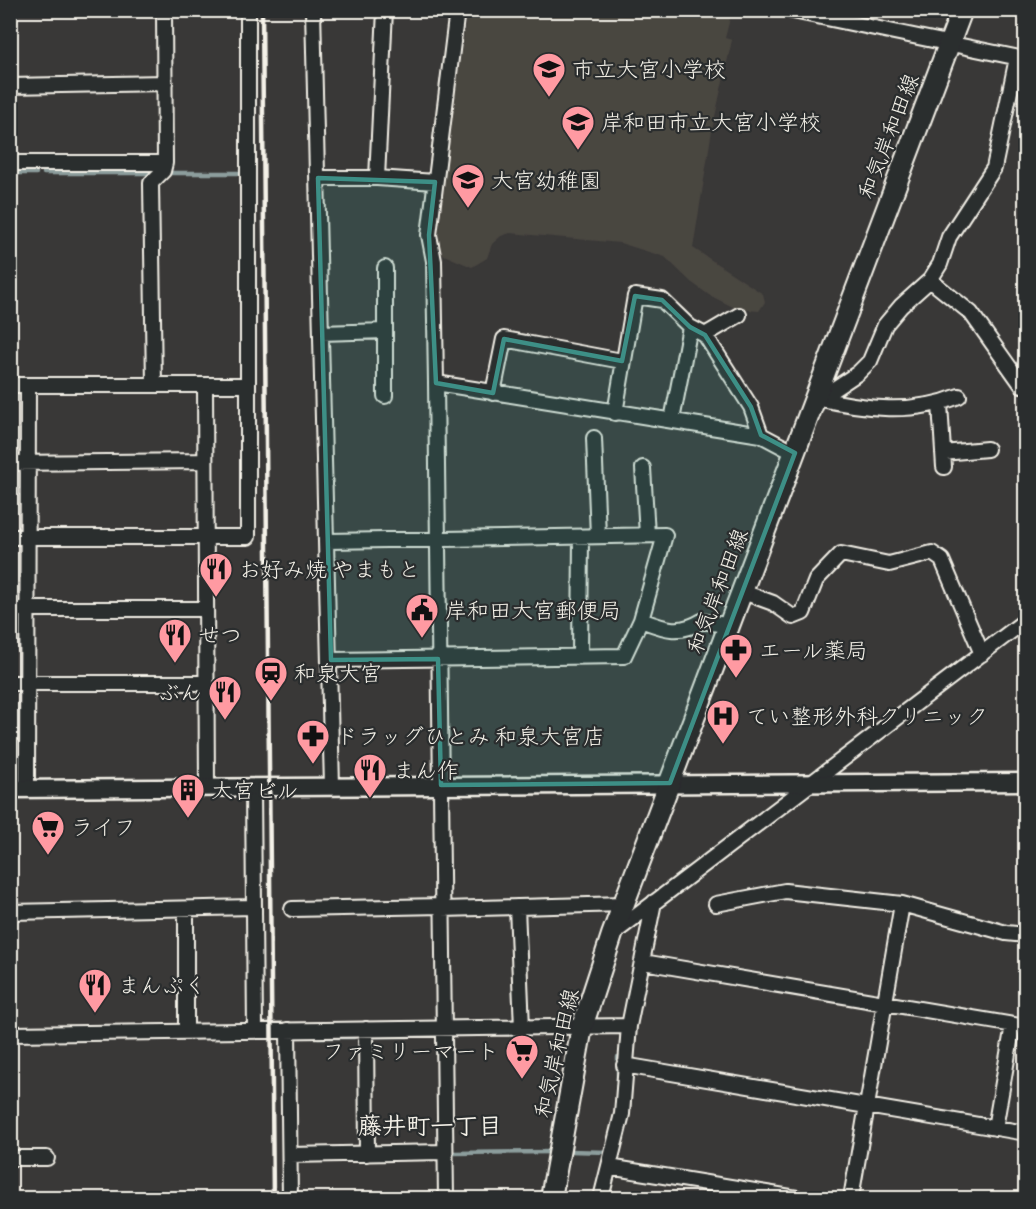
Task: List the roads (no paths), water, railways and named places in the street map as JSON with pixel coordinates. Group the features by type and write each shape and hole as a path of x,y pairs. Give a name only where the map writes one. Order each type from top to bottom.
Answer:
{"main road":[{"name":"和気岸和田線","path":"551,1198 582,1027 612,934 817,398 962,10"}],"street":[{"path":"154,385 151,183 163,171 165,163 164,10"},
{"path":"10,537 248,537 248,10"},
{"path":"313,10 331,660 332,787"},
{"path":"377,177 385,10"},
{"path":"446,1198 434,261 429,235 457,10"},
{"path":"788,10 830,14 1021,58 994,168 949,237 940,264 930,280 901,306 885,325 870,361 858,373 817,398"},
{"path":"10,86 165,83"},
{"path":"10,163 165,163"},
{"path":"318,178 377,177 435,182"},
{"path":"385,268 385,396"},
{"path":"930,280 971,313 1022,385 1026,384"},
{"path":"615,413 622,361 635,296 662,300 690,327 705,335 751,406 761,435"},
{"path":"705,335 739,315"},
{"path":"672,420 690,327"},
{"path":"321,333 385,331"},
{"path":"494,393 504,339 622,361"},
{"path":"436,383 761,435 795,453"},
{"path":"10,385 247,385"},
{"path":"28,385 28,684 19,789 1026,782"},
{"path":"205,385 204,609 207,788"},
{"path":"817,398 882,410 940,404 959,396"},
{"path":"940,404 943,460 987,449"},
{"path":"594,438 598,536"},
{"path":"10,463 204,461"},
{"path":"643,468 647,535"},
{"path":"328,542 665,535 641,620 624,656 331,660"},
{"path":"580,657 581,537"},
{"path":"743,592 773,603 792,617 803,613 816,580 841,554 889,564 932,553 942,560 982,654"},
{"path":"10,609 204,609"},
{"path":"641,620 678,631 689,629 702,621 730,626"},
{"path":"612,934 815,783 1026,620"},
{"path":"10,683 205,683"},
{"path":"253,787 255,1031"},
{"path":"717,904 785,891 902,904 1006,933 1026,935"},
{"path":"601,1198 625,1098 624,1065 629,1026 654,902"},
{"path":"292,909 624,904"},
{"path":"851,1198 902,904"},
{"path":"10,912 254,907"},
{"path":"517,907 522,1028"},
{"path":"186,909 186,1032"},
{"path":"643,962 1019,1026 995,1128"},
{"path":"10,1034 629,1026"},
{"path":"366,1029 367,1154"},
{"path":"288,1030 290,1198"},
{"path":"624,1065 1026,1133"},
{"path":"290,1155 444,1152"},
{"path":"10,1158 47,1158"},
{"path":"609,1167 797,1198"}],"waterway":[{"path":"10,173 36,173"},
{"path":"44,173 148,173"},
{"path":"169,173 241,173"},
{"path":"375,1036 408,1036"},
{"path":"318,1037 354,1037"},
{"path":"618,1057 618,1088"},
{"path":"569,1151 608,1152"},
{"path":"453,1153 552,1152"}],"railway":[{"path":"262,10 273,1198"}],"place":[{"name":"市立大宮小学校","path":"549,98"},
{"name":"岸和田市立大宮小学校","path":"578,151"},
{"name":"大宮幼稚園","path":"468,209"},
{"name":"お好み焼 やまもと","path":"216,598"},
{"name":"岸和田大宮郵便局","path":"422,639"},
{"name":"せつ","path":"175,664"},
{"name":"エール薬局","path":"736,679"},
{"name":"和泉大宮","path":"271,702"},
{"name":"ぶん","path":"225,721"},
{"name":"てい整形外科クリニック","path":"723,745"},
{"name":"ドラッグひとみ 和泉大宮店","path":"313,765"},
{"name":"まん作","path":"370,799"},
{"name":"大宮ビル","path":"188,819"},
{"name":"ライフ","path":"48,856"},
{"name":"まんぷく","path":"95,1014"},
{"name":"ファミリーマート","path":"522,1080"}],"district":[{"name":"藤井町一丁目","path":"430,1126"}]}
